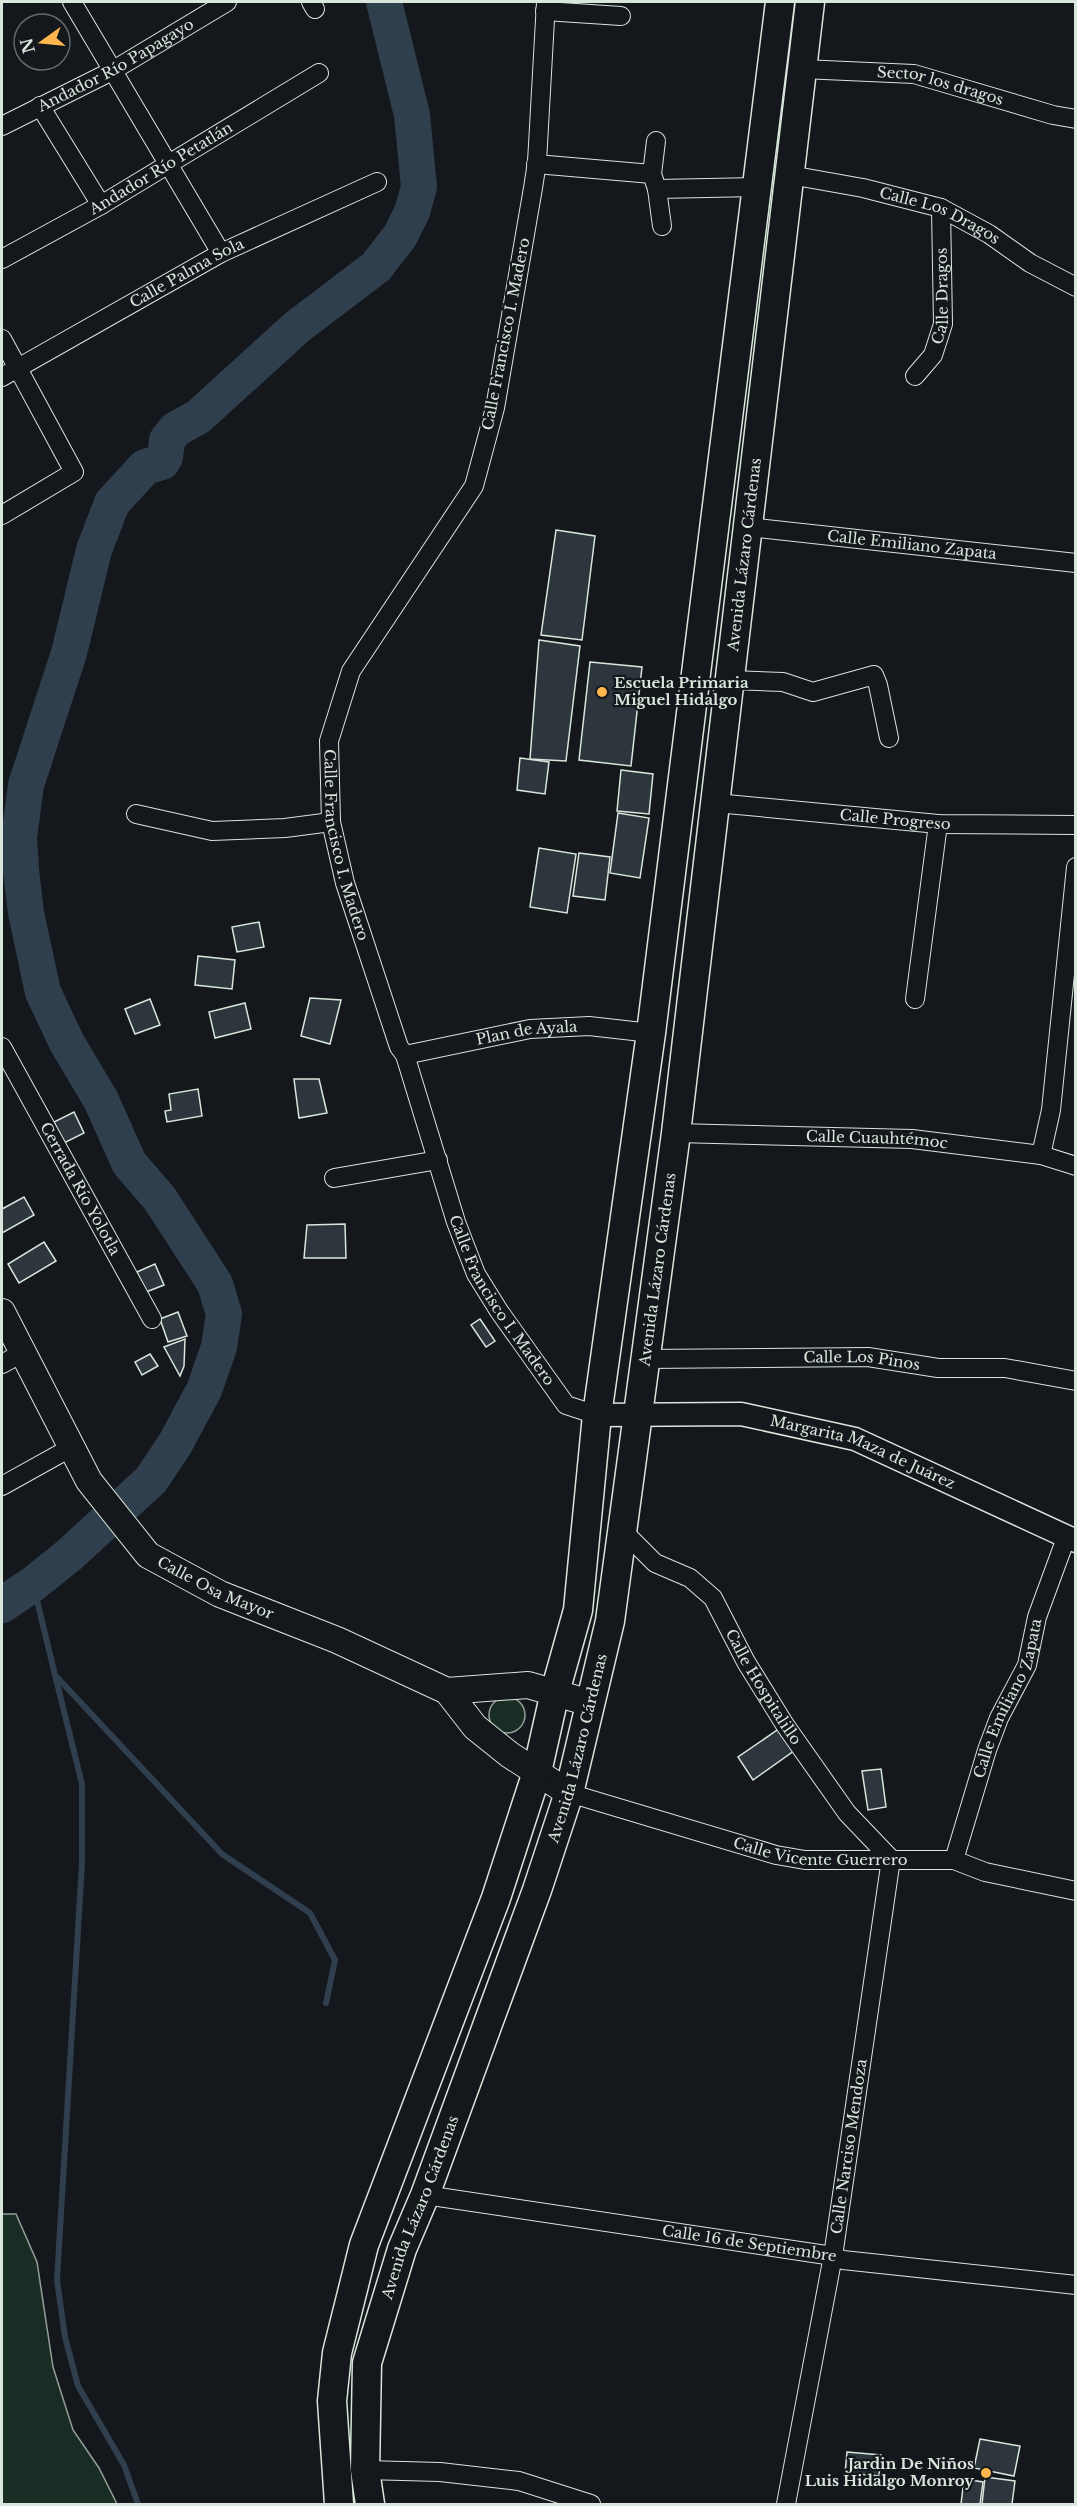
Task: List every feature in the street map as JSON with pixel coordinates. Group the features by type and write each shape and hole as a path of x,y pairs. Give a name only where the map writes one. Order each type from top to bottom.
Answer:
{"main road":[{"path":"339,2505 332,2401 337,2353 364,2245 496,1898 537,1772 555,1692 578,1610 597,1415 651,1033 780,2"},
{"name":"Avenida Lázaro Cárdenas","path":"370,2505 365,2470 367,2363 402,2249 425,2194 537,1890 569,1794 610,1621 676,1133 810,2"},
{"name":"Calle Osa Mayor","path":"2,1312 12,1358 72,1447 89,1481 148,1555 220,1594 337,1640 447,1691 476,1727 510,1755 569,1794"},
{"name":"Calle Osa Mayor","path":"447,1691 528,1685 590,1703"}],"street":[{"path":"72,2 221,253"},
{"name":"Andador Río Papagayo","path":"4,120 40,106 111,71 228,2"},
{"path":"545,6 621,16"},
{"name":"Calle Francisco I. Madero","path":"545,6 536,164 495,408 474,486 351,671 329,741 331,822 345,884 399,1047 405,1054 456,1222 476,1274 499,1311 566,1405 597,1415"},
{"name":"Sector los dragos","path":"802,69 914,74 1053,115 1076,119"},
{"name":"Andador Río Petatlán","path":"2,259 101,205 319,73"},
{"path":"40,106 101,205"},
{"path":"656,141 654,182 662,226"},
{"path":"536,164 654,182 757,187"},
{"name":"Calle Los Dragos","path":"790,176 863,188 941,208 990,234 1030,263 1076,287"},
{"name":"Calle Palma Sola","path":"2,377 221,253 377,182"},
{"name":"Calle Dragos","path":"915,376 933,355 943,324 941,208"},
{"path":"2,339 74,472 2,515"},
{"name":"Calle Emiliano Zapata","path":"748,527 1076,563"},
{"path":"730,680 783,682 813,692 874,675 889,738"},
{"name":"Calle Progreso","path":"716,803 938,824 1076,825"},
{"path":"136,814 212,831 285,828 331,822"},
{"path":"915,999 938,824"},
{"path":"1041,1155 1053,1098 1076,867"},
{"name":"Plan de Ayala","path":"405,1054 530,1029 589,1026 651,1033"},
{"name":"Cerrada Río Yolotla","path":"4,1056 152,1319"},
{"name":"Calle Cuauhtémoc","path":"676,1133 912,1139 1041,1155 1076,1166"},
{"path":"333,1178 438,1160"},
{"name":"Calle Los Pinos","path":"644,1359 868,1357 938,1368 1005,1368 1076,1381"},
{"name":"Margarita Maza de Juárez","path":"597,1415 741,1414 855,1439 1071,1540"},
{"path":"2,1485 72,1447"},
{"name":"Calle Hospitalillo","path":"623,1531 655,1563 690,1578 713,1598 746,1662 785,1725 847,1813 891,1859"},
{"name":"Calle Emiliano Zapata","path":"954,1860 987,1750 999,1719 1027,1665 1037,1617 1071,1540"},
{"name":"Calle Vicente Guerrero","path":"569,1794 776,1855 805,1860 954,1860 985,1872 1076,1892"},
{"name":"Calle Narciso Mendoza","path":"786,2505 833,2256 891,1859"},
{"name":"Calle 16 de Septiembre","path":"425,2194 833,2256 843,2260 1074,2279"},
{"path":"365,2470 440,2472 519,2481 591,2505"}],"green space":[{"path":"507,1697 520,1702 525,1715 520,1728 507,1733 494,1728 489,1715 494,1702"},
{"path":"2,2214 16,2214 37,2262 53,2367 73,2430 99,2468 117,2504 2,2504"}],"building":[{"path":"556,530 595,536 582,640 541,635"},
{"path":"539,640 580,646 566,761 530,759"},
{"path":"590,662 642,667 631,766 579,760"},
{"path":"520,758 549,762 545,794 517,790"},
{"path":"621,770 653,774 649,814 617,811"},
{"path":"618,813 649,818 640,878 610,873"},
{"path":"539,848 576,854 567,913 530,907"},
{"path":"579,853 610,857 605,900 573,896"},
{"path":"259,922 264,947 237,952 232,927"},
{"path":"198,956 235,960 232,989 195,985"},
{"path":"310,998 341,1000 330,1044 301,1036"},
{"path":"150,999 160,1025 135,1034 125,1009"},
{"path":"245,1003 251,1029 215,1038 209,1012"},
{"path":"294,1079 319,1079 327,1113 299,1118"},
{"path":"198,1089 202,1116 167,1122 165,1111 171,1110 169,1094"},
{"path":"74,1112 84,1133 64,1143 54,1122"},
{"path":"24,1197 34,1215 2,1233 2,1209"},
{"path":"345,1224 346,1258 304,1258 307,1225"},
{"path":"44,1242 56,1261 19,1283 8,1264"},
{"path":"155,1264 164,1285 146,1292 137,1272"},
{"path":"178,1312 187,1336 168,1342 160,1319"},
{"path":"480,1319 495,1341 486,1347 471,1325"},
{"path":"185,1339 184,1366 180,1376 164,1347"},
{"path":"150,1354 158,1366 142,1375 135,1362"},
{"path":"783,1726 798,1748 753,1780 738,1757"},
{"path":"881,1769 886,1807 868,1810 862,1771"},
{"path":"980,2439 1020,2446 1014,2476 974,2468"},
{"path":"847,2452 881,2455 879,2476 845,2473"},
{"path":"985,2477 1015,2481 1012,2504 982,2504"},
{"path":"964,2479 983,2482 980,2504 961,2504"}],"waterway":[{"path":"2,1605 68,1556 151,1480 175,1444 204,1390 219,1347 224,1314 215,1284 160,1199 129,1163 101,1100 67,1043 43,992 26,913 21,870 19,837 26,785 69,653 94,550 112,503 145,467 162,462 165,457 167,440 176,429 198,417 297,327 376,267 400,236 412,212 419,187 412,115 384,2"},
{"path":"33,1584 55,1675 222,1854 310,1913 335,1960 326,2003"},
{"path":"55,1675 82,1784 82,1863 57,2280 65,2337 78,2386 124,2465 138,2504"}],"place":[{"name":"Escuela Primaria Miguel Hidalgo","path":"602,692"},
{"name":"Jardin De Niños Luis Hidalgo Monroy","path":"986,2473"}]}
